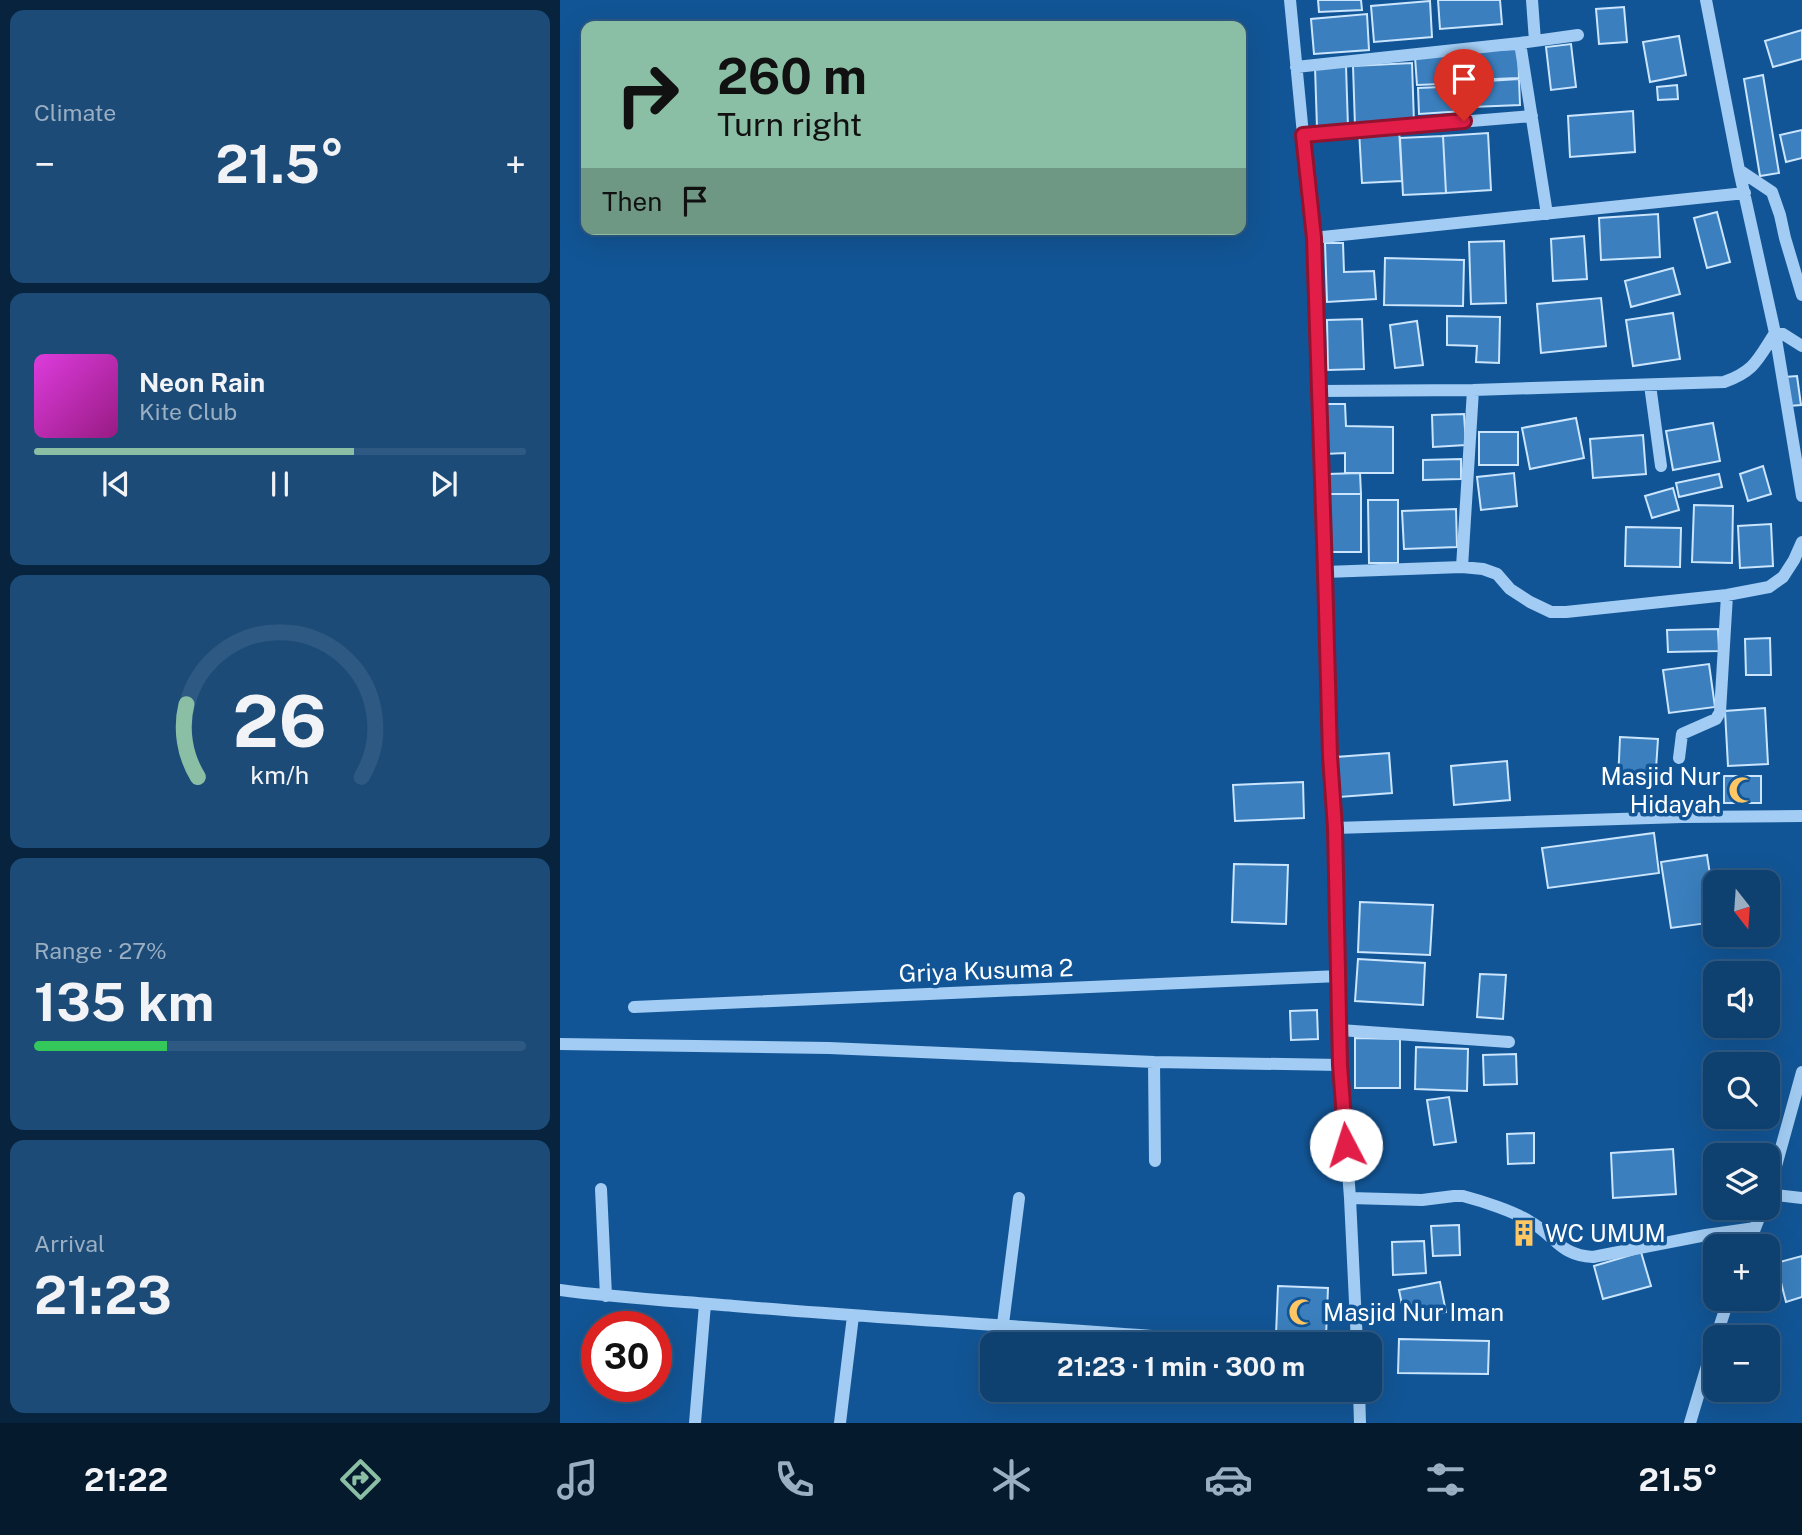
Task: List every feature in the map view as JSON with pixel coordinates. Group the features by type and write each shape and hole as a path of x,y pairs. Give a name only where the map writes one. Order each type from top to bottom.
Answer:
{"street":[{"path":"1290,0 1314,238 1330,756 1335,828 1340,1065 1356,1332"},
{"path":"1532,0 1535,41"},
{"path":"1706,0 1774,333 1802,496"},
{"path":"1296,67 1578,35"},
{"path":"1520,43 1547,214"},
{"path":"1303,135 1532,116"},
{"path":"1739,170 1772,192 1802,295"},
{"path":"1314,238 1745,193"},
{"path":"1319,391 1472,390 1724,382 1741,376 1753,367 1774,333"},
{"path":"1774,333 1783,334 1802,346"},
{"path":"1650,385 1661,466"},
{"path":"1462,567 1472,390"},
{"path":"1325,572 1462,567 1483,569 1497,574 1510,589 1551,612 1727,595 1769,587 1783,577 1802,541"},
{"path":"1679,758 1682,734 1716,719 1720,712 1727,595"},
{"path":"1335,828 1802,816"},
{"name":"Griya Kusuma 2","path":"634,1007 1339,976"},
{"path":"1340,1030 1509,1042"},
{"path":"560,1044 829,1048 1154,1062 1340,1065"},
{"path":"1154,1062 1155,1161"},
{"path":"1780,1151 1802,1072"},
{"path":"601,1189 606,1296"},
{"path":"1780,1195 1802,1198"},
{"path":"1350,1198 1422,1200 1454,1196 1473,1199 1526,1218 1544,1230 1565,1250 1593,1258 1755,1228"},
{"path":"1003,1324 1019,1198"},
{"path":"1753,1234 1758,1220"},
{"path":"560,1290 853,1316 1104,1332"},
{"path":"695,1423 705,1304"},
{"path":"840,1423 853,1316"},
{"path":"1690,1423 1703,1379"},
{"path":"1359,1402 1360,1423"}],"building":[{"path":"1318,0 1361,0 1362,10 1319,12"},
{"path":"1438,0 1500,0 1502,24 1440,29"},
{"path":"1430,1 1432,37 1374,42 1371,6"},
{"path":"1624,7 1627,42 1599,44 1596,9"},
{"path":"1367,14 1369,50 1314,54 1311,19"},
{"path":"1802,30 1802,59 1773,67 1765,41"},
{"path":"1679,36 1686,75 1650,82 1643,42"},
{"path":"1571,44 1576,87 1551,90 1546,47"},
{"path":"1518,49 1519,78 1471,80 1469,51"},
{"path":"1466,54 1466,83 1417,85 1415,57"},
{"path":"1412,63 1414,123 1355,126 1353,66"},
{"path":"1346,66 1348,127 1317,128 1315,67"},
{"path":"1763,75 1779,173 1760,176 1744,79"},
{"path":"1519,79 1520,105 1472,107 1471,82"},
{"path":"1677,85 1678,99 1658,100 1657,87"},
{"path":"1463,86 1464,111 1419,114 1418,88"},
{"path":"1633,111 1635,152 1570,157 1568,116"},
{"path":"1399,128 1402,181 1362,183 1359,130"},
{"path":"1802,130 1802,158 1786,162 1780,135"},
{"path":"1488,133 1491,190 1446,193 1443,136"},
{"path":"1443,136 1446,193 1403,195 1400,138"},
{"path":"1717,212 1730,262 1707,268 1694,218"},
{"path":"1658,214 1660,257 1601,260 1599,218"},
{"path":"1584,236 1587,279 1553,281 1551,239"},
{"path":"1504,241 1506,303 1471,304 1469,242"},
{"path":"1325,243 1343,243 1344,272 1374,271 1376,299 1327,302"},
{"path":"1385,258 1464,260 1463,306 1384,305"},
{"path":"1673,268 1680,294 1631,307 1625,281"},
{"path":"1601,298 1606,346 1541,353 1537,304"},
{"path":"1673,313 1680,359 1633,366 1626,320"},
{"path":"1447,316 1500,317 1499,363 1476,362 1477,346 1447,345"},
{"path":"1362,319 1364,369 1328,370 1327,320"},
{"path":"1417,321 1423,365 1395,368 1390,325"},
{"path":"1797,376 1801,405 1789,406 1785,377"},
{"path":"1323,404 1345,404 1346,426 1393,427 1393,473 1345,473 1345,453 1325,454"},
{"path":"1464,414 1466,445 1433,447 1432,415"},
{"path":"1576,418 1584,458 1530,469 1522,428"},
{"path":"1713,423 1720,461 1673,470 1666,431"},
{"path":"1479,432 1518,432 1518,465 1479,465"},
{"path":"1643,435 1646,474 1593,478 1590,439"},
{"path":"1461,459 1461,479 1423,480 1423,460"},
{"path":"1763,466 1771,494 1748,501 1740,474"},
{"path":"1360,473 1361,494 1328,494 1328,474"},
{"path":"1514,473 1517,506 1481,510 1477,477"},
{"path":"1719,474 1722,487 1679,497 1676,483"},
{"path":"1673,488 1679,510 1652,518 1645,496"},
{"path":"1328,494 1361,494 1361,552 1328,552"},
{"path":"1368,500 1398,500 1398,563 1369,563"},
{"path":"1694,505 1733,506 1732,563 1692,562"},
{"path":"1456,509 1457,547 1404,549 1402,511"},
{"path":"1771,524 1773,566 1740,568 1738,526"},
{"path":"1626,527 1681,528 1680,567 1625,566"},
{"path":"1718,629 1719,651 1668,652 1667,630"},
{"path":"1770,638 1771,675 1746,675 1745,639"},
{"path":"1709,664 1715,707 1669,713 1663,670"},
{"path":"1765,708 1768,764 1728,766 1725,711"},
{"path":"1620,737 1658,739 1655,784 1618,782"},
{"path":"1389,753 1392,793 1339,797 1336,757"},
{"path":"1507,761 1510,800 1454,805 1451,766"},
{"name":"Masjid Nur Hidayah","path":"1724,776 1761,776 1761,803 1724,803"},
{"path":"1303,782 1304,818 1235,821 1233,785"},
{"path":"1654,833 1659,873 1548,888 1542,848"},
{"path":"1707,855 1709,870 1703,870 1703,924 1671,928 1661,862"},
{"path":"1234,864 1288,865 1286,924 1232,922"},
{"path":"1360,902 1433,905 1430,955 1358,952"},
{"path":"1358,959 1425,963 1423,1005 1355,1001"},
{"path":"1480,974 1506,975 1503,1019 1477,1017"},
{"path":"1317,1010 1318,1039 1291,1040 1290,1011"},
{"path":"1355,1038 1400,1039 1400,1088 1355,1088"},
{"path":"1416,1047 1468,1049 1467,1091 1415,1089"},
{"path":"1516,1054 1517,1084 1484,1085 1483,1055"},
{"path":"1449,1097 1456,1142 1434,1145 1427,1100"},
{"path":"1534,1133 1534,1163 1508,1164 1507,1134"},
{"path":"1673,1149 1676,1194 1613,1198 1611,1153"},
{"name":"WC UMUM","path":"1526,1224 1532,1238 1520,1243 1515,1229"},
{"path":"1459,1225 1460,1255 1433,1256 1431,1226"},
{"path":"1424,1241 1426,1273 1393,1275 1392,1242"},
{"path":"1641,1252 1651,1286 1603,1299 1594,1266"},
{"path":"1802,1256 1802,1297 1786,1302 1780,1279 1780,1262"},
{"path":"1440,1282 1446,1312 1405,1319 1399,1290"},
{"name":"Masjid Nur Iman","path":"1278,1286 1328,1288 1326,1332 1276,1332"},
{"path":"1399,1339 1489,1341 1488,1374 1398,1373"}],"place":[{"name":"Masjid Nur Hidayah","path":"1742,790"},
{"name":"WC UMUM","path":"1524,1233"},
{"name":"Masjid Nur Iman","path":"1302,1312"}],"route":[{"path":"1346,1145 1340,1065 1335,828 1330,756 1314,238 1303,135 1464,121"}]}
